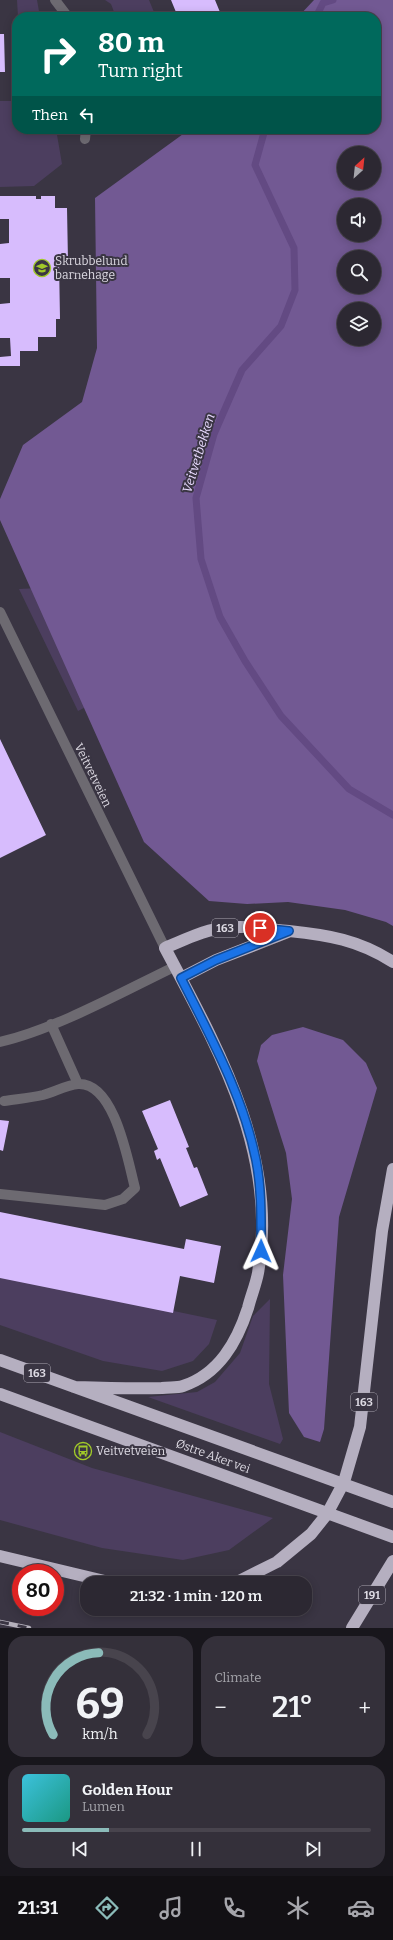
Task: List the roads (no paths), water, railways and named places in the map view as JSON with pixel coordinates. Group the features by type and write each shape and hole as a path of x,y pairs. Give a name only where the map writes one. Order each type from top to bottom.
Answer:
{"highway":[{"name":"163","path":"74,1387 152,1388 182,1386 209,1373 221,1361 239,1331 258,1274 261,1251 261,1205 256,1160 250,1133 229,1075 165,948 198,934 222,928 245,926 327,935 342,939 372,951 393,962"},
{"name":"163","path":"181,978 216,960 289,931"},
{"name":"163","path":"249,1576 277,1562 311,1534 327,1514 349,1467 360,1427 364,1403 382,1231 393,1169"},
{"name":"Østre Aker vei","path":"0,1360 393,1502"},
{"name":"Østre Aker vei","path":"0,1394 393,1537"},
{"path":"0,1556 84,1576"},
{"name":"191","path":"352,1628 393,1561"}],"street":[{"path":"55,0 64,12"},
{"name":"Veitvetveien","path":"0,612 165,948"},
{"path":"0,1042 51,1024 174,966"},
{"path":"51,1024 78,1084"},
{"path":"0,1194 105,1205 123,1199 135,1188 116,1121 103,1096 86,1085 78,1084 43,1095 4,1101"}],"waterway":[{"name":"Veitvetbekken","path":"318,12 323,3 333,0"},
{"name":"Veitvetbekken","path":"264,134 255,165 294,248 295,290 281,326 242,370 214,434 196,498 201,559 220,617 245,661 281,716 349,789 393,815"}],"railway":[{"path":"0,1622 29,1628"}],"place":[{"name":"Skrubbelund barnehage","path":"42,268"},
{"name":"Veitvetveien","path":"83,1451"}]}
